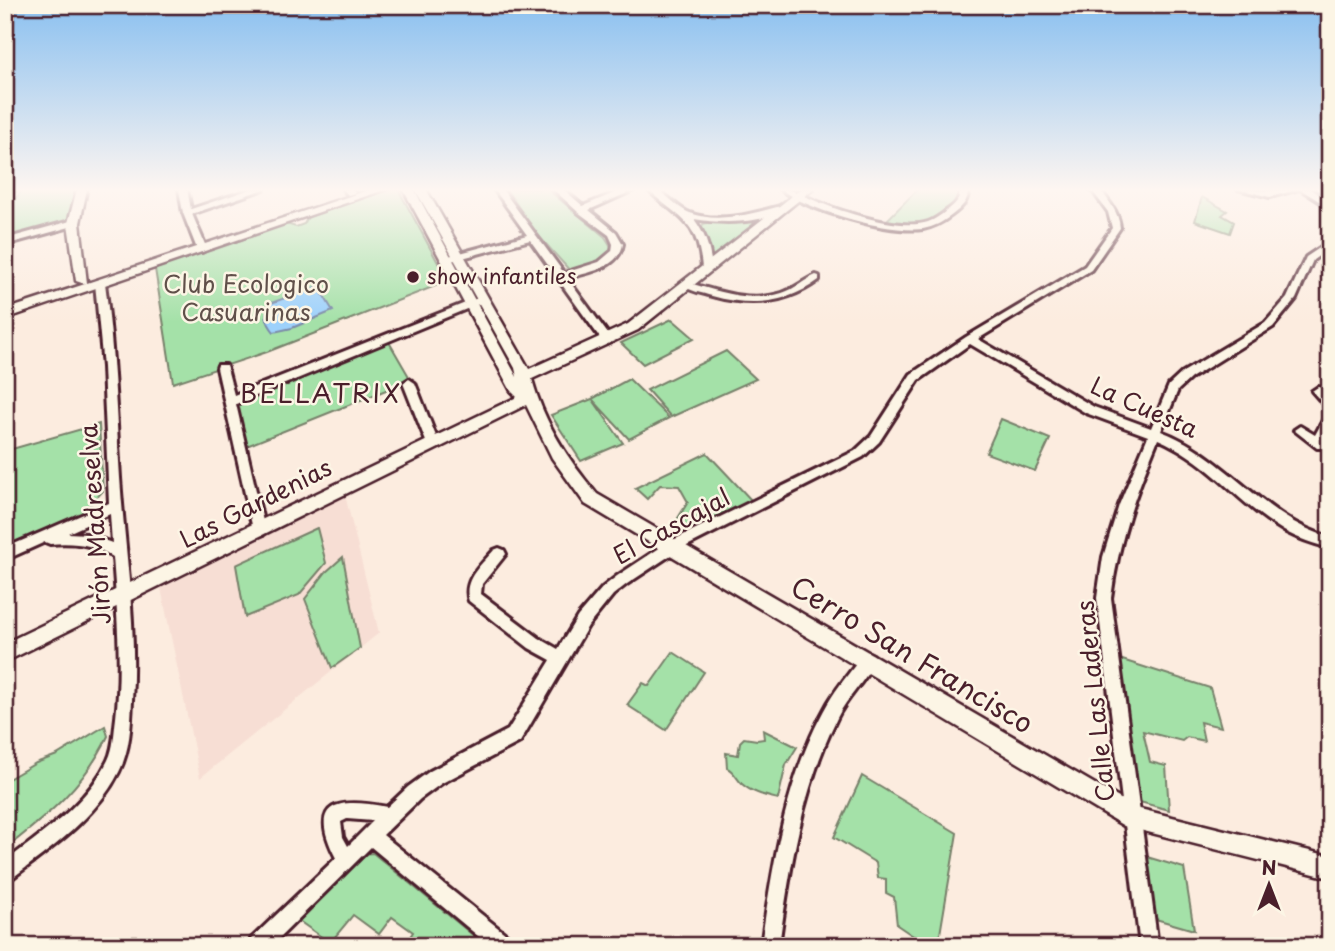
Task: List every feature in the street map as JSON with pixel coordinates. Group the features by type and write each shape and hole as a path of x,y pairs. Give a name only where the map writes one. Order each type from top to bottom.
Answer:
{"street":[{"path":"5,242 37,233"},
{"path":"76,233 82,281"},
{"path":"196,233 201,246"},
{"path":"5,315 235,233"},
{"path":"5,307 241,233"},
{"path":"437,233 453,258"},
{"path":"441,233 477,301 518,391 528,398"},
{"path":"531,233 607,340"},
{"path":"561,277 606,263 617,252 618,240 611,233"},
{"path":"701,233 707,268"},
{"path":"524,377 607,340 657,311 752,233"},
{"name":"El Cascajal","path":"258,946 389,816 436,777 514,736 527,718 559,657 594,606 608,591 672,547 842,465 859,454 875,439 915,377 1088,268 1113,233"},
{"path":"453,258 533,236"},
{"name":"Calle Las Laderas","path":"1149,946 1104,598 1110,557 1125,505 1173,388 1187,375 1269,325 1292,299 1309,259 1330,244"},
{"path":"686,285 714,295 750,300 803,290 816,278"},
{"name":"Jirón Madreselva","path":"5,873 74,817 100,791 116,762 122,733 126,695 125,596 100,283"},
{"path":"477,301 522,368 528,398"},
{"path":"231,401 477,301"},
{"name":"La Cuesta","path":"970,340 1091,410 1182,445 1201,456 1296,534 1330,543"},
{"path":"222,368 259,530"},
{"path":"409,383 433,444"},
{"path":"1318,391 1330,404"},
{"name":"Las Gardenias","path":"5,653 528,398"},
{"name":"Cerro San Francisco","path":"528,398 552,448 591,499 1132,818 1330,867"},
{"path":"1325,450 1319,439 1330,418"},
{"path":"1300,430 1325,450"},
{"path":"5,554 116,506"},
{"path":"33,542 72,537 107,544 121,555"},
{"path":"499,554 475,582 474,597 534,643 559,657"},
{"path":"770,946 801,787 832,712 868,660"},
{"path":"345,858 332,836 331,828 336,814 341,810 355,809 389,816"},
{"path":"369,835 505,946"}],"shaded area":[{"path":"345,495 379,633 200,778 161,588"}],"green space":[{"path":"5,233 31,233 5,241"},
{"name":"Club Ecologico Casuarinas","path":"259,233 422,233 448,281 267,352 173,383 155,269"},
{"path":"601,233 612,248 611,255 604,261 571,272 538,235"},
{"path":"703,233 745,233 713,257 708,253"},
{"path":"672,319 694,338 643,364 621,343"},
{"path":"389,342 411,380 244,447 236,403"},
{"path":"726,351 756,379 671,417 647,390"},
{"path":"629,379 669,418 629,439 593,400 623,443 581,461 551,415 592,399"},
{"path":"1001,419 1050,439 1035,471 986,453"},
{"path":"99,424 103,491 82,514 5,547 5,451"},
{"path":"707,453 752,501 681,536 678,518 688,502 679,486 660,485 647,499 635,488"},
{"path":"317,528 326,563 299,595 245,617 236,565"},
{"path":"343,557 360,648 332,668 305,599 326,572"},
{"path":"673,652 704,672 666,730 627,705 643,683 649,686"},
{"path":"1116,658 1210,688 1221,727 1200,722 1204,741 1187,737 1182,741 1143,731 1150,762 1166,766 1169,810 1136,801"},
{"path":"105,726 108,736 99,754 76,785 50,812 5,849 5,781 36,763 57,755"},
{"path":"763,730 797,747 786,765 778,799 750,790 727,768 726,753 738,755 740,742 744,738 764,739"},
{"path":"862,776 957,833 938,946 928,946 897,925 894,897 886,893 886,879 878,878 876,863 834,837"},
{"path":"373,853 486,946 404,946 413,932 392,917 379,934 353,915 330,943 299,921 346,865 362,854"},
{"path":"1137,854 1184,868 1194,930 1145,916"}],"water":[{"path":"318,286 333,311 292,328 274,332 266,318 271,303"}],"place":[{"name":"show infantiles","path":"413,277"}],"district":[{"name":"BELLATRIX","path":"321,394"}]}
